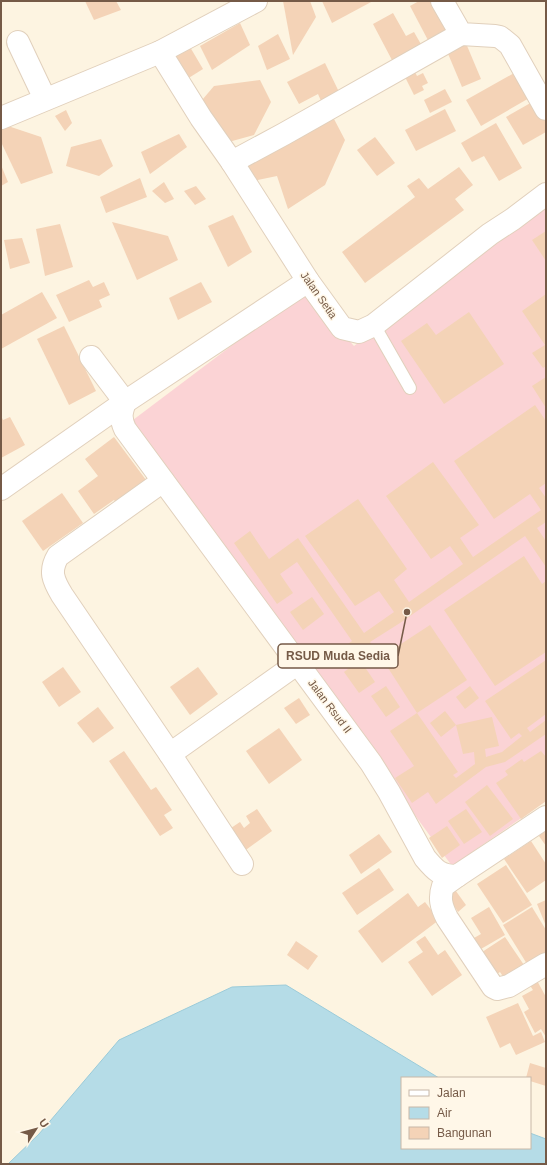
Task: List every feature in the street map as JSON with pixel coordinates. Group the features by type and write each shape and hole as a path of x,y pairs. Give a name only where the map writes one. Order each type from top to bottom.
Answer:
{"street":[{"path":"1,118 45,98 160,52 256,1"},
{"path":"442,1 461,34"},
{"path":"232,162 461,34 495,36 505,40 510,45 546,109"},
{"path":"18,42 45,98"},
{"name":"Jalan Setia","path":"160,52 201,118 232,162 308,281 342,328 359,332 374,325 490,234 546,194"},
{"path":"1,489 125,402 308,281"},
{"path":"91,358 125,402"},
{"name":"Jalan Rsud II","path":"125,402 121,414 121,420 125,429 371,763 389,792 425,858 439,873 448,876 457,876"},
{"path":"163,481 58,556 53,565 52,572 62,595 170,754 242,864"},
{"path":"170,754 298,663"},
{"path":"546,817 443,886 440,896 442,908 447,918 493,987 497,989 509,986 546,964"}],"lane":[{"path":"374,325 410,388"}],"shaded area":[{"path":"546,203 546,801 452,866 129,423 304,291 354,346"}],"water":[{"path":"286,985 437,1077 401,1077 401,1149 531,1149 531,1133 546,1139 546,1164 8,1164 39,1134 119,1040 232,987"}],"building":[{"path":"85,1 116,1 121,10 94,20"},
{"path":"283,1 310,1 316,17 293,55"},
{"path":"322,1 373,1 332,23"},
{"path":"419,1 434,1 451,32 430,44 410,6"},
{"path":"393,13 406,36 414,32 422,46 393,62 373,24"},
{"path":"240,23 250,45 212,70 200,46"},
{"path":"278,34 290,59 267,70 258,46"},
{"path":"465,41 481,79 462,87 446,49"},
{"path":"190,47 203,69 187,79 174,57"},
{"path":"325,63 340,94 322,103 318,94 299,104 287,82"},
{"path":"413,68 417,76 423,73 428,83 422,86 424,90 414,95 403,73"},
{"path":"516,72 531,97 481,126 466,100"},
{"path":"260,80 271,102 254,135 225,143 197,106 214,86"},
{"path":"445,89 452,102 430,113 424,100"},
{"path":"534,101 546,122 546,132 523,145 506,117"},
{"path":"445,109 456,131 416,151 405,130"},
{"path":"66,110 72,123 65,131 55,116"},
{"path":"334,119 345,140 325,185 288,209 277,176 253,181 236,162"},
{"path":"496,123 522,168 499,181 484,156 472,162 461,143"},
{"path":"8,126 41,137 53,173 21,184 1,142 1,128"},
{"path":"179,134 187,147 150,174 141,152"},
{"path":"375,137 395,163 377,176 357,150"},
{"path":"101,139 113,166 99,176 66,166 71,147"},
{"path":"1,165 8,182 1,186"},
{"path":"459,167 473,185 455,199 464,210 365,283 342,252 415,197 407,186 419,178 428,189"},
{"path":"140,178 147,197 106,213 100,197"},
{"path":"164,182 174,199 165,203 152,191"},
{"path":"196,186 206,199 195,205 184,191"},
{"path":"233,215 252,252 228,267 208,226"},
{"path":"112,222 168,236 178,260 137,280"},
{"path":"60,224 73,267 45,276 36,229"},
{"path":"546,231 546,261 532,240"},
{"path":"22,238 30,263 10,269 4,240"},
{"path":"89,280 93,287 104,282 110,295 99,300 102,307 69,322 56,295"},
{"path":"201,282 212,302 178,320 169,298"},
{"path":"42,292 57,318 1,349 1,315"},
{"path":"546,294 546,366 543,368 532,353 545,345 522,311"},
{"path":"469,312 504,364 444,404 401,341 427,323 436,335"},
{"path":"64,326 96,391 69,405 37,339"},
{"path":"546,377 546,408 532,386"},
{"path":"535,405 546,421 546,483 539,488 546,498 546,522 537,528 546,541 546,567 525,536 400,623 370,642 381,657 373,662 365,651 346,664 337,652 352,641 297,562 280,574 293,593 277,604 234,543 250,531 269,559 298,538 364,633 394,612 379,591 355,606 305,536 358,499 407,569 394,580 409,602 463,564 450,546 431,559 386,496 433,462 479,525 460,538 473,557 541,510 530,494 494,519 454,461"},
{"path":"1,416 3,420 10,417 25,445 1,458"},
{"path":"114,437 149,484 119,506 114,500 94,514 78,491 98,476 85,459"},
{"path":"62,493 83,523 43,551 22,521"},
{"path":"524,556 542,584 546,581 546,652 495,686 444,610"},
{"path":"312,597 324,614 303,630 290,612"},
{"path":"430,625 467,680 417,713 381,657"},
{"path":"360,660 375,682 359,693 344,672"},
{"path":"546,660 546,714 527,728 530,732 546,720 546,734 505,762 486,767 436,804 428,792 412,803 395,778 414,766 390,731 417,713 458,772 453,775 456,778 475,764 474,752 463,754 456,725 492,717 499,746 485,749 486,757 502,752 522,736 519,733 511,739 485,701"},
{"path":"63,667 81,692 59,707 42,682"},
{"path":"198,667 218,694 190,715 170,687"},
{"path":"386,686 400,707 386,717 371,696"},
{"path":"470,686 479,698 465,709 456,697"},
{"path":"299,698 310,715 296,724 284,708"},
{"path":"98,707 114,728 93,743 77,723"},
{"path":"445,711 456,725 441,737 430,723"},
{"path":"279,728 302,760 269,784 246,751"},
{"path":"124,751 151,790 156,787 172,810 164,815 173,828 160,836 109,761"},
{"path":"541,751 546,757 546,801 521,819 496,783 508,775 505,771 522,759 524,762"},
{"path":"487,785 513,819 490,836 465,802"},
{"path":"257,809 272,831 243,852 228,830 240,822 244,828 250,823 246,816"},
{"path":"466,809 482,832 464,844 448,821"},
{"path":"447,826 460,845 442,858 429,838"},
{"path":"546,830 546,846 539,836"},
{"path":"379,834 392,852 361,874 349,855"},
{"path":"531,841 546,864 546,880 527,893 504,859"},
{"path":"506,865 532,905 503,923 477,884"},
{"path":"379,868 394,890 357,915 342,893"},
{"path":"453,887 466,905 458,912 445,892"},
{"path":"408,893 418,907 425,902 439,920 382,963 358,931"},
{"path":"546,900 546,926 537,904"},
{"path":"489,907 505,935 474,953 467,942 481,934 471,918"},
{"path":"532,907 546,930 546,952 527,964 503,925"},
{"path":"425,936 438,955 445,950 462,975 432,996 408,962 423,952 416,942"},
{"path":"505,937 524,965 504,978 500,972 490,979 476,956"},
{"path":"296,941 318,956 308,970 287,955"},
{"path":"535,977 546,997 546,1037 541,1029 535,1033 524,1012 529,1009 522,996 533,990 527,981"},
{"path":"518,1003 533,1036 541,1032 545,1042 516,1055 510,1043 500,1048 486,1017"},
{"path":"530,1063 546,1068 546,1086 531,1081 531,1077 526,1077"}],"place":[{"name":"RSUD Muda Sedia","path":"407,612"}]}
